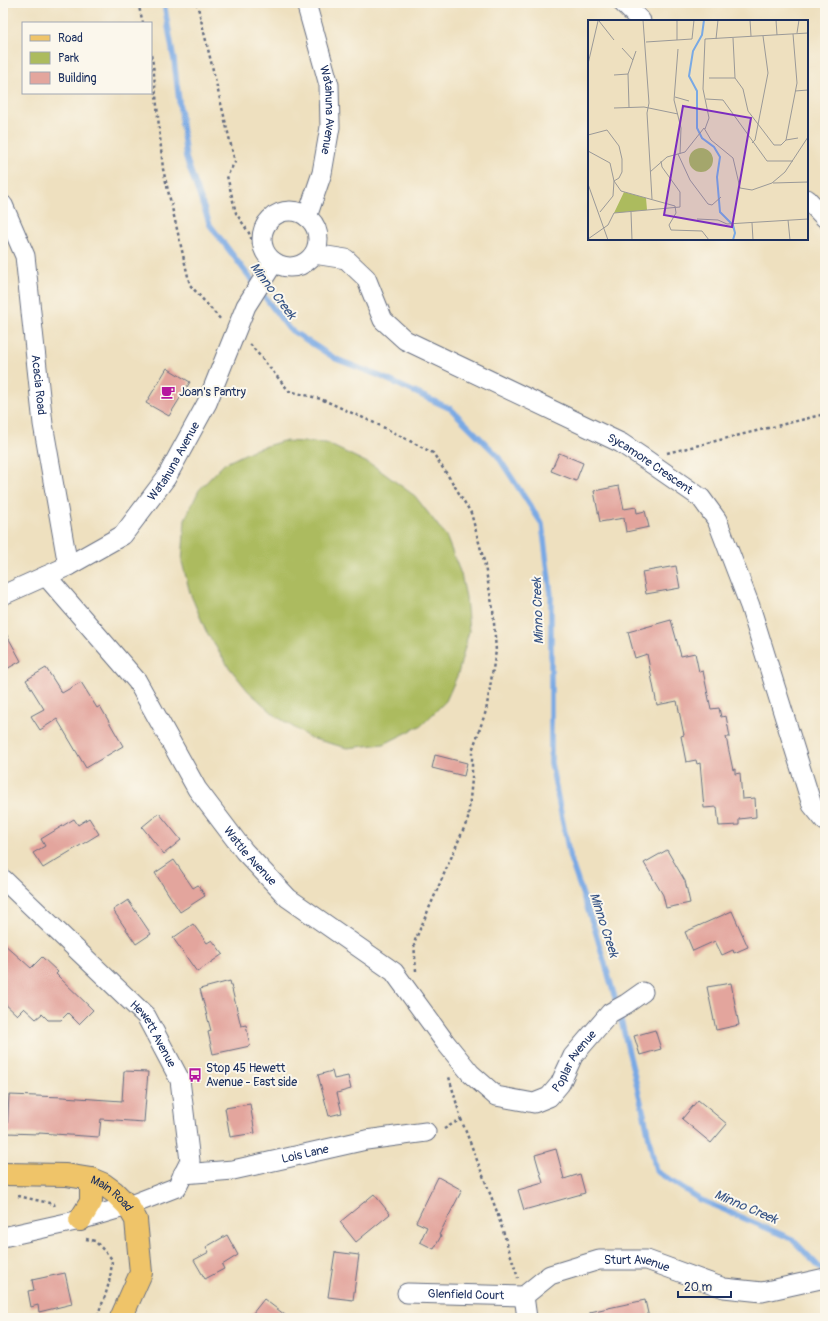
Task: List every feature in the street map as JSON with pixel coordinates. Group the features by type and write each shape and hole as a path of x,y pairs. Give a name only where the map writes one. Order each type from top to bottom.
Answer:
{"main road":[{"name":"Main Road","path":"3,1174 66,1175 91,1179 104,1184 128,1206 136,1220 141,1273 121,1318"},
{"path":"71,1222 91,1202 91,1179"}],"street":[{"name":"Watahuna Avenue","path":"306,3 329,85 330,127 322,173 307,216"},
{"path":"623,3 639,20"},
{"path":"808,200 825,218"},
{"name":"Acacia Road","path":"3,205 25,256 43,424 68,566"},
{"path":"291,211 307,216 314,224 318,233 318,243 314,254 307,262 298,266 268,271 267,255 263,246 262,237 266,224 273,216 282,212 291,211"},
{"name":"Sycamore Crescent","path":"314,254 346,259 366,278 383,320 405,340 621,443 701,498 717,520 750,606 812,805 825,821"},
{"name":"Watahuna Avenue","path":"3,595 68,566 123,535 166,478 207,403 246,306 268,271"},
{"name":"Wattle Avenue","path":"46,576 137,680 197,789 244,851 288,898 394,972 470,1074 496,1096"},
{"name":"Hewett Avenue","path":"3,879 146,1016 180,1080 190,1161 177,1187 128,1206 71,1222 3,1237"},
{"name":"Poplar Avenue","path":"496,1096 534,1103 549,1097 560,1084 573,1056 610,1013 643,992"},
{"name":"Lois Lane","path":"183,1174 232,1170 366,1140 426,1132"},
{"name":"Sturt Avenue","path":"524,1296 550,1275 599,1260 647,1260 724,1288 762,1292 820,1279"},
{"name":"Glenfield Court","path":"407,1293 524,1296"},
{"path":"524,1296 527,1318"}],"path":[{"path":"138,3 143,22"},
{"path":"197,3 235,162 227,176 236,213 249,233 268,271"},
{"path":"152,60 163,169 190,285 234,335 251,345 289,391 321,399 379,425 433,453 471,513 486,568 493,609 496,651 486,711 472,751 472,778 468,819 414,942 416,974"},
{"path":"645,459 825,414"},
{"path":"447,1072 461,1119 496,1209 524,1296"},
{"path":"426,1132 444,1129 461,1119"},
{"path":"15,1196 21,1196 54,1204 71,1222 75,1237 95,1241 112,1259 111,1277 103,1303 96,1318"}],"green space":[{"path":"283,441 326,443 374,466 415,496 446,536 461,574 466,597 469,631 458,674 446,701 422,725 384,744 347,748 310,738 276,716 248,691 228,666 206,631 190,593 182,562 185,519 199,490 224,464 253,450"}],"building":[{"name":"Joan's Pantry","path":"167,368 190,382 169,416 146,403"},
{"path":"559,453 583,463 576,481 551,471"},
{"path":"619,486 624,509 636,507 637,513 645,511 649,527 626,532 624,518 600,522 594,491"},
{"path":"676,566 680,588 646,594 642,572"},
{"path":"671,620 681,656 695,653 699,672 703,671 711,709 719,708 721,717 726,716 730,737 726,737 733,770 735,769 735,774 740,773 742,799 755,798 756,817 739,819 739,825 719,826 717,807 704,808 700,763 697,764 696,760 686,762 681,736 684,735 677,701 657,705 647,654 635,658 628,632"},
{"path":"3,628 21,661 3,671"},
{"path":"46,668 62,693 81,682 97,708 100,706 123,746 86,768 57,719 40,730 31,716 44,709 26,680"},
{"path":"435,755 467,763 464,776 432,768"},
{"path":"159,813 181,840 164,854 142,827"},
{"path":"89,818 99,834 43,868 33,853 45,846 41,839 74,819 78,825"},
{"path":"667,850 685,881 690,903 666,908 663,895 644,863"},
{"path":"174,860 193,888 198,885 205,896 180,912 155,873"},
{"path":"128,900 151,934 136,944 113,910"},
{"path":"732,911 748,947 734,953 733,950 722,955 715,941 693,951 685,932"},
{"path":"193,924 207,943 212,940 223,954 197,972 173,938"},
{"path":"3,943 31,968 42,957 58,972 56,974 93,1010 79,1024 68,1013 61,1020 48,1020 42,1014 36,1019 24,1008 17,1015 3,1002"},
{"path":"230,981 241,1026 246,1025 250,1046 213,1054 208,1032 211,1031 200,989"},
{"path":"731,983 739,1025 716,1030 707,987"},
{"path":"655,1030 661,1049 640,1055 634,1036"},
{"path":"124,1071 148,1072 144,1122 101,1119 99,1137 39,1133 7,1133 9,1095 122,1101"},
{"path":"332,1071 334,1079 348,1076 351,1089 337,1093 342,1113 329,1116 318,1075"},
{"path":"698,1100 727,1124 711,1143 682,1119"},
{"path":"250,1104 255,1133 230,1137 225,1108"},
{"path":"556,1149 564,1179 580,1174 585,1193 524,1210 518,1190 543,1183 535,1155"},
{"path":"438,1177 462,1190 439,1235 441,1236 434,1249 420,1242 427,1227 416,1222"},
{"path":"374,1194 390,1214 356,1242 340,1222"},
{"path":"227,1235 238,1255 222,1265 224,1269 205,1279 194,1260 209,1252 206,1247"},
{"path":"335,1252 359,1255 353,1300 328,1297"},
{"path":"65,1273 72,1304 39,1312 38,1305 31,1307 28,1291 34,1290 32,1280"},
{"path":"264,1299 289,1318 249,1318"},
{"path":"645,1300 649,1318 591,1318 590,1312"}],"waterway":[{"name":"Minno Creek","path":"164,3 174,60 186,158 210,225 289,329 336,359 380,376 451,409 497,455 542,524 551,595 551,763 570,858 595,930 618,1008 656,1171 699,1199 792,1239 825,1273"}],"place":[{"name":"Joan's Pantry","path":"168,392"},
{"name":"Stop 45 Hewett Avenue - East side","path":"195,1075"}]}
